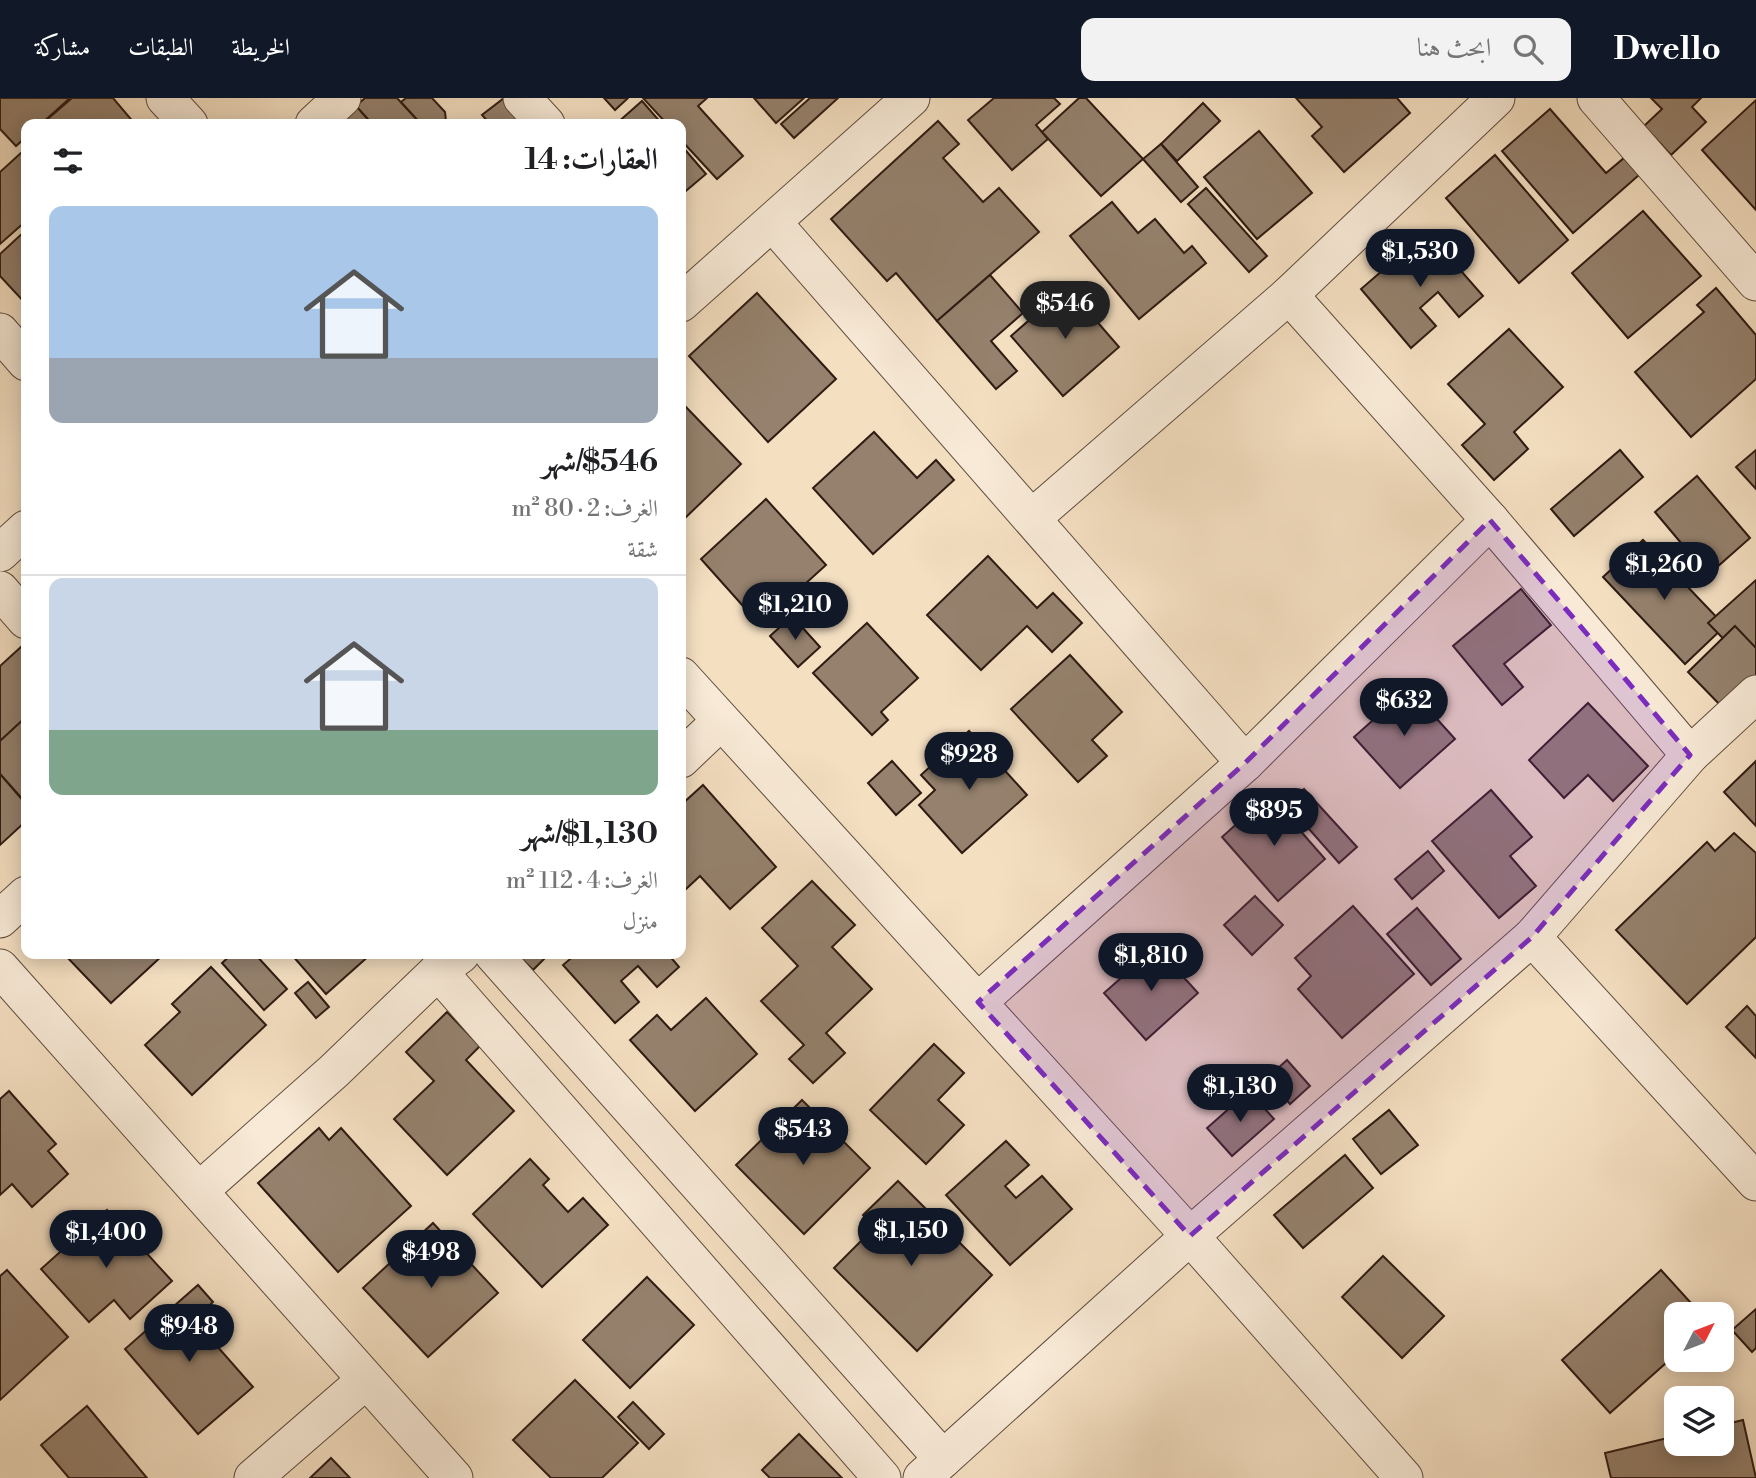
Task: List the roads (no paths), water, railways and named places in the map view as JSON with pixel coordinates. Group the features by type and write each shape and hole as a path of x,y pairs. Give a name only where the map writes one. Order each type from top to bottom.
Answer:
{"street":[{"path":"165,98 184,119"},
{"path":"319,119 342,98"},
{"path":"522,98 541,119"},
{"path":"686,287 773,223 911,98"},
{"path":"1032,518 1289,295 1496,98"},
{"path":"1596,98 1756,282"},
{"path":"773,223 1245,763"},
{"path":"1289,295 1490,520 1690,755"},
{"path":"0,332 21,356"},
{"path":"978,1002 1245,763 1490,520"},
{"path":"0,553 21,534"},
{"path":"0,590 21,614"},
{"path":"686,682 1190,1236 1404,1478"},
{"path":"497,959 932,1469 1190,1236 1532,937 1690,755 1756,694"},
{"path":"686,754 721,721"},
{"path":"0,919 21,900"},
{"path":"1532,937 1756,1182"},
{"path":"199,1191 334,1071 449,962 882,1478"},
{"path":"0,968 454,1478"},
{"path":"253,1478 366,1380"}]}
